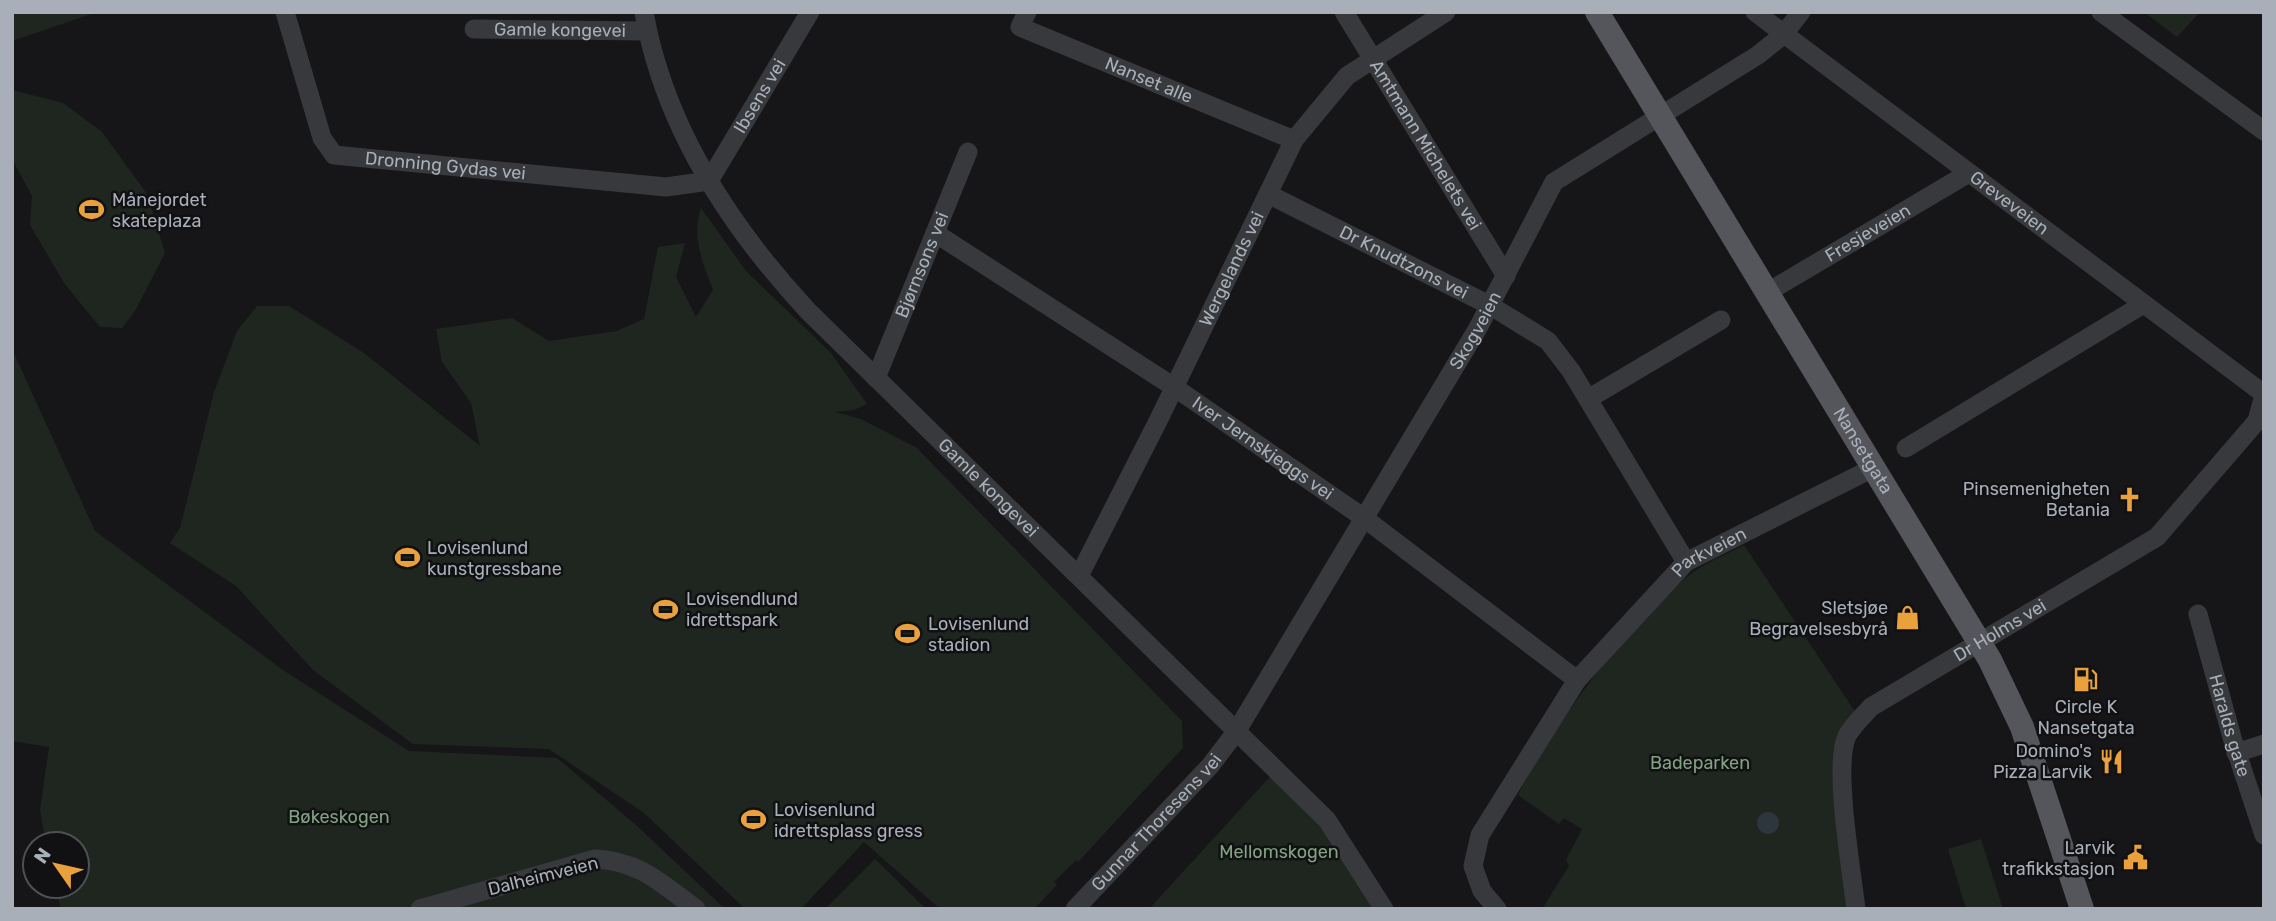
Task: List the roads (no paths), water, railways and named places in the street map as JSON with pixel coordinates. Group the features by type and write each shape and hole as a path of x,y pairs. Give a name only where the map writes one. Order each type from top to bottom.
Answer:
{"main road":[{"name":"Nansetgata","path":"1597,12 1980,642 2022,727 2082,909"}],"street":[{"name":"Dronning Gydas vei","path":"285,12 322,138 334,155 666,187 709,181"},
{"name":"Ibsens vei","path":"709,181 810,12"},
{"name":"Nanset alle","path":"1027,12 1020,27 1294,140"},
{"name":"Amtmann Michelets vei","path":"1345,12 1506,276"},
{"name":"Wergelands vei","path":"1079,576 1294,140 1333,89 1372,57 1446,12"},
{"name":"Greveveien","path":"1755,12 2264,394"},
{"name":"Skogveien","path":"1236,732 1490,306 1554,182 1758,55 1783,35 1801,12"},
{"path":"2101,12 2264,131"},
{"name":"Gamle kongevei","path":"474,29 645,22 674,111 709,181 776,275 876,378 1327,820 1384,909"},
{"name":"Bjørnsons vei","path":"876,378 968,152"},
{"name":"Fresjeveien","path":"1768,292 1968,174"},
{"name":"Dr Knudtzons vei","path":"1268,194 1490,306 1548,341 1588,399 1686,562"},
{"name":"Iver Jernskjeggs vei","path":"935,233 1174,387 1364,518 1577,680"},
{"path":"1906,448 2142,305"},
{"path":"1588,399 1721,320"},
{"name":"Dr Holms vei","path":"1856,909 1846,823 1843,763 1847,736 1871,706 2157,537 2257,421 2264,394"},
{"name":"Parkveien","path":"1577,680 1686,562 1873,468"},
{"name":"Haralds gate","path":"2198,614 2236,753 2264,835"},
{"path":"1497,909 1482,891 1473,866 1479,835 1577,680"},
{"name":"Gunnar Thoresens vei","path":"1075,909 1210,766 1236,732"},
{"path":"2236,753 2264,744"},
{"name":"Dalheimveien","path":"420,909 594,859 620,860 649,873 696,909"}],"place":[{"name":"Månejordet skateplaza","path":"92,210"},
{"name":"Pinsemenigheten Betania","path":"2130,499"},
{"name":"Lovisenlund kunstgressbane","path":"407,558"},
{"name":"Lovisendlund idrettspark","path":"666,609"},
{"name":"Sletsjøe Begravelsesbyrå","path":"1908,618"},
{"name":"Lovisenlund stadion","path":"908,634"},
{"name":"Circle K Nansetgata","path":"2086,680"},
{"name":"Domino's Pizza Larvik","path":"2112,761"},
{"name":"Lovisenlund idrettsplass gress","path":"754,820"},
{"name":"Larvik trafikkstasjon","path":"2135,858"}],"park label":[{"name":"Badeparken","path":"1700,763"},
{"name":"Bøkeskogen","path":"339,817"},
{"name":"Mellomskogen","path":"1279,852"}]}
